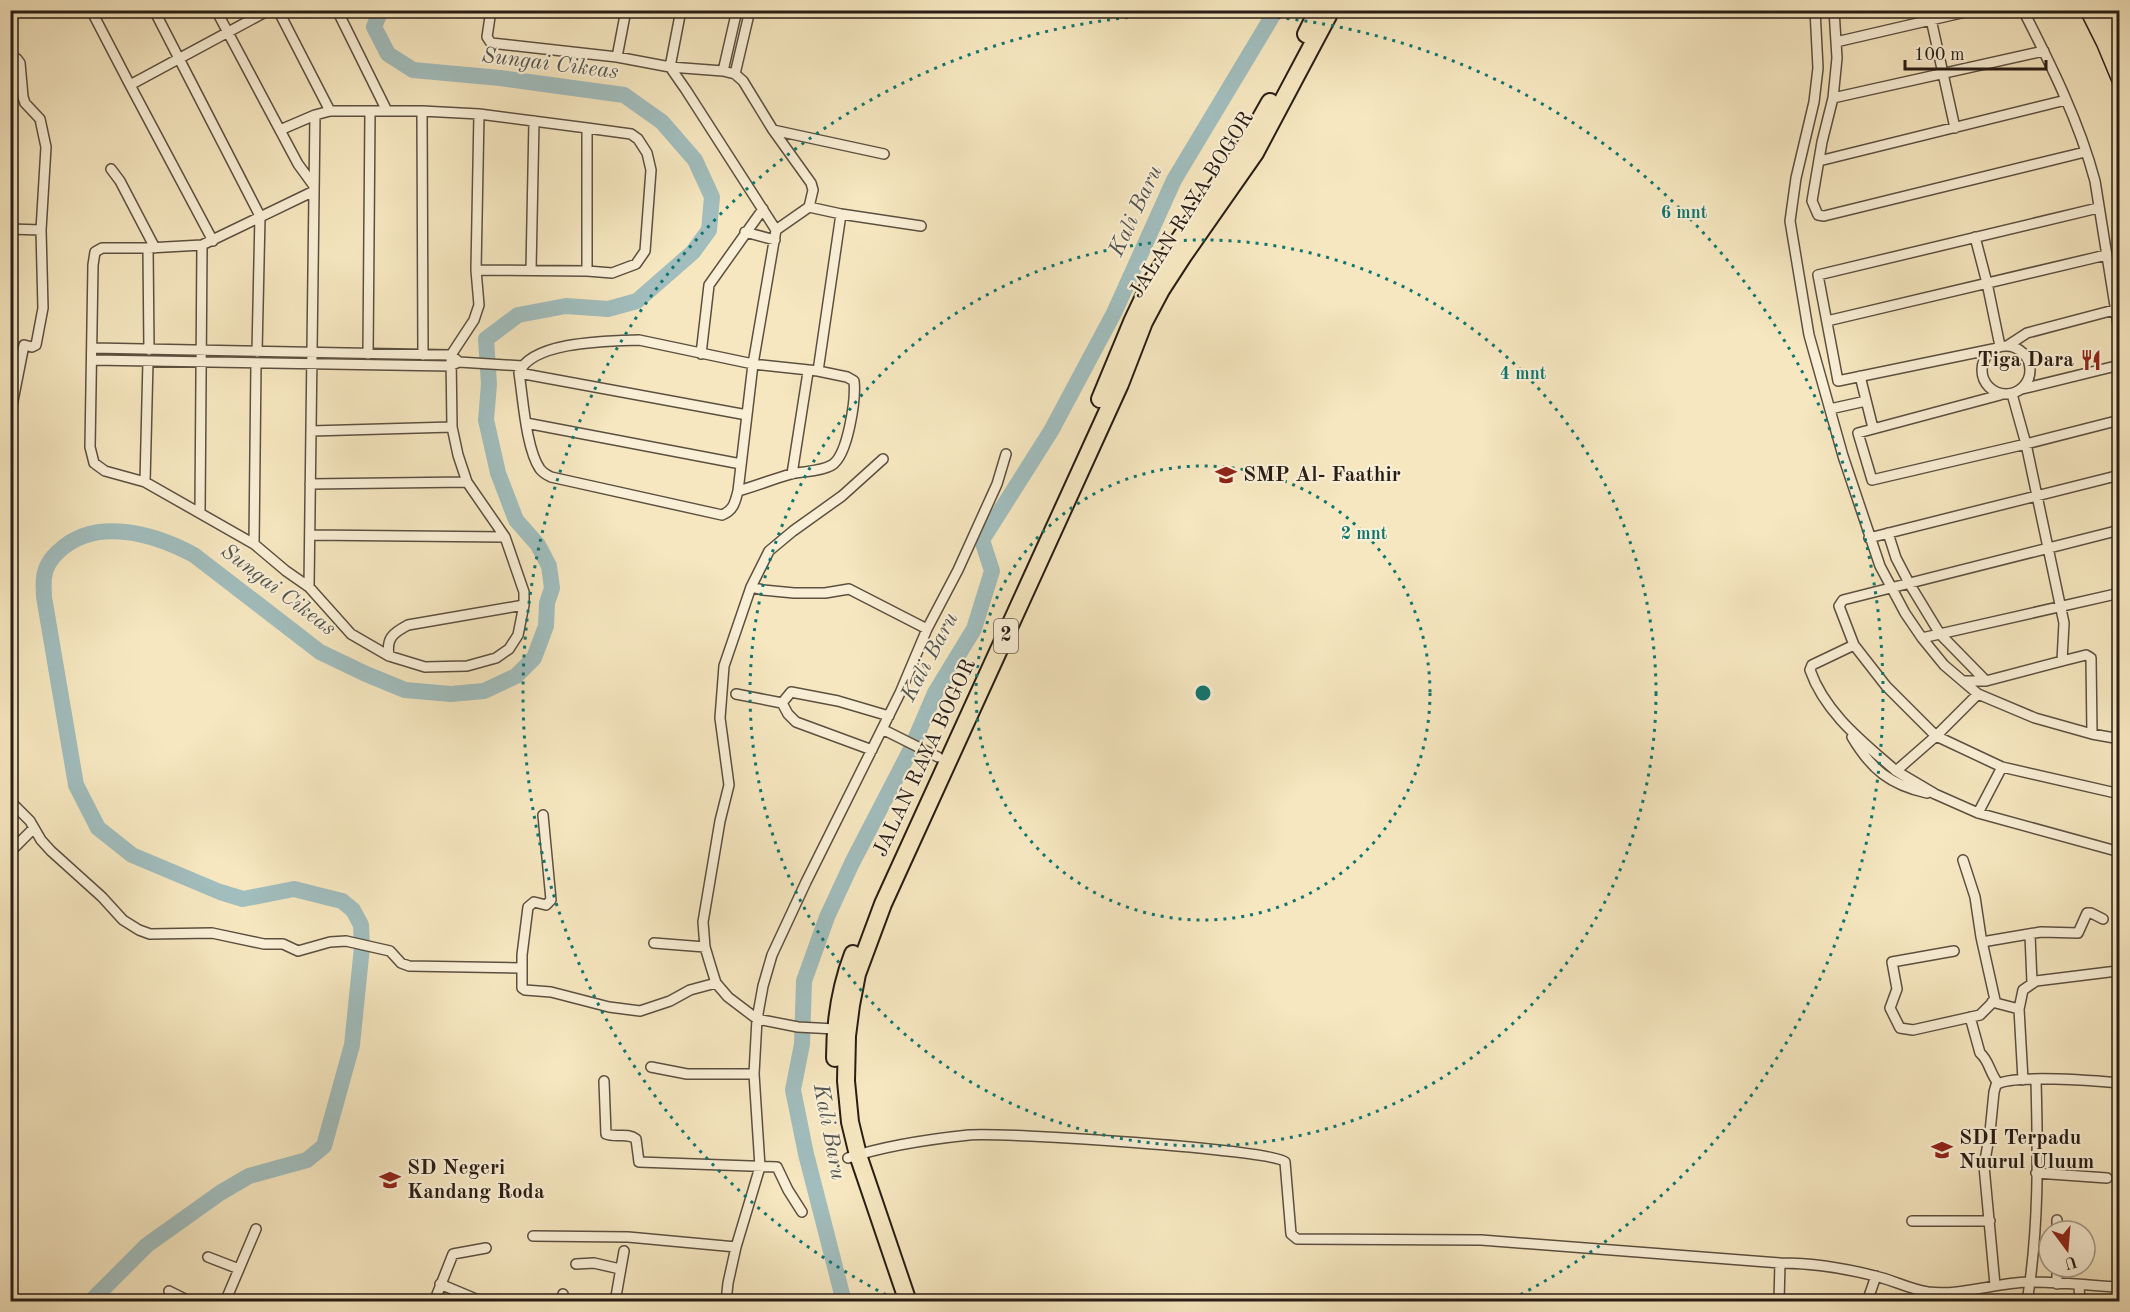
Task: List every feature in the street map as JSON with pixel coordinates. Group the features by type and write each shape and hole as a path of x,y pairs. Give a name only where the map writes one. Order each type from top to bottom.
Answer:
{"highway":[{"name":"JALAN RAYA BOGOR","path":"908,1302 840,1125 836,1083 835,1029 846,974 865,921 908,821 1149,286 1245,146 1318,10"},
{"name":"JALAN RAYA BOGOR","path":"896,1302 853,1156 848,1102 847,1036 857,974 883,904 1115,395 1144,322 1183,256 1255,153 1331,10"}],"main road":[{"path":"2088,10 2120,80"},
{"path":"2102,10 2120,47"}],"street":[{"path":"91,10 213,241"},
{"path":"154,10 260,216 256,352"},
{"path":"216,10 298,164 314,188"},
{"path":"130,85 269,10"},
{"path":"278,10 330,111"},
{"path":"337,10 387,111"},
{"path":"491,10 487,37 491,43 617,57 670,67 735,74 743,81 773,130 812,183 813,190 809,207 776,230"},
{"path":"617,57 626,10"},
{"path":"520,370 526,423 536,462 542,472 551,477 722,515 734,506 738,491 753,364 776,230 670,67 681,10"},
{"path":"723,71 737,10"},
{"path":"735,74 750,10"},
{"path":"1815,10 1818,68 1814,102 1796,178 1790,221 1809,334 1869,538 1890,587 1922,638 1944,665 1978,694 2035,718 2092,734 2120,739"},
{"path":"1834,10 1837,58 1833,98 1812,201 1818,215 1824,216 2085,152"},
{"path":"1836,42 1930,15 1974,10"},
{"path":"2023,10 2066,100 2094,181 2120,337"},
{"path":"1930,15 1955,128"},
{"path":"1833,98 2044,51"},
{"path":"10,57 19,61 23,97 40,119 46,147 41,230 43,308 36,345 32,347 24,345 10,416"},
{"path":"1819,161 2066,100"},
{"path":"280,130 330,111 422,111 479,114 534,121 631,134 638,139 646,153 651,170 645,251 636,264 612,273 476,270"},
{"path":"422,111 423,355"},
{"path":"368,354 370,112"},
{"path":"451,355 479,306 476,270 479,114"},
{"path":"309,587 310,364 315,115"},
{"path":"531,270 534,121"},
{"path":"587,128 587,271"},
{"path":"773,130 884,154"},
{"path":"111,169 120,181 152,248 149,350"},
{"path":"314,188 202,245 102,248 95,252 90,447 94,464 105,471 145,482 254,544 309,587 351,634 389,656 425,667 480,664 510,649 518,635 524,592 505,537 467,482 458,455 452,427 455,364 451,355"},
{"path":"809,207 921,226"},
{"path":"2022,389 2029,380 2031,368 2027,357 2018,349 2000,347 1838,381 1818,275 2098,208"},
{"path":"701,354 709,285 763,209"},
{"path":"792,474 841,214"},
{"path":"10,230 41,230"},
{"path":"745,232 775,240"},
{"path":"1975,237 1988,283 2000,347"},
{"path":"200,513 202,245"},
{"path":"1827,321 2106,255"},
{"path":"2000,394 1990,389 1983,380 1981,369 1984,358 2027,333 2114,310"},
{"path":"520,370 550,349 600,342 639,340 753,364 847,377 854,381 855,390 848,429 839,458 832,465 818,470 792,474 738,491"},
{"path":"93,348 451,355"},
{"path":"93,360 310,364 510,364 520,370 747,415"},
{"path":"145,482 148,361"},
{"path":"254,544 256,363"},
{"path":"2120,365 1858,432 1872,480 2120,420"},
{"path":"1860,376 1873,429"},
{"path":"2012,394 2026,444 2060,605 2064,635 2062,661"},
{"path":"1830,409 1866,401"},
{"path":"526,423 741,464"},
{"path":"310,431 452,427"},
{"path":"726,1302 736,1247 760,1167 754,1074 757,1019 772,955 889,716 927,629 958,570 997,484 1006,454"},
{"path":"835,1029 757,1019 728,997 716,983 705,947 703,922 720,821 729,785 720,718 724,666 751,587 760,566 775,545 842,495 883,459"},
{"path":"1869,538 2120,475"},
{"path":"310,484 467,482"},
{"path":"2120,531 1890,587 1843,600 1839,606 1854,645 1886,686 1936,736 2002,767 2120,794"},
{"path":"1888,533 1896,558 1940,634 1986,681"},
{"path":"310,535 505,537"},
{"path":"751,587 794,593 849,589 927,629"},
{"path":"1922,638 2120,593"},
{"path":"389,656 387,646 389,640 398,630 408,625 524,605"},
{"path":"1854,645 1810,667 1819,691 1847,727 1896,771 1935,794 1978,813 2120,852"},
{"path":"1963,681 1986,681 2086,655 2091,658 2092,734"},
{"path":"782,703 791,692 801,693 889,716"},
{"path":"736,694 782,703"},
{"path":"1896,771 1936,736 1978,694"},
{"path":"782,703 796,722 872,750"},
{"path":"1847,727 1854,741 1880,774 1908,789 1935,794"},
{"path":"882,729 938,757"},
{"path":"1978,813 2002,767"},
{"path":"10,801 30,821 51,851 102,897 123,920 150,934 212,933 264,944 283,944 298,951 330,942 346,941 390,951 401,963 409,966 521,968"},
{"path":"543,815 551,900 546,905 534,902 528,907 521,968 522,988 551,992 609,1007 640,1011 670,1001 690,990 716,983"},
{"path":"10,852 34,828"},
{"path":"1954,951 1892,962 1897,989 1890,1008 1900,1028 1906,1030 1980,1015 1995,1000 1975,897 1963,860"},
{"path":"1982,942 2041,932 2078,933 2087,913 2103,919"},
{"path":"2030,935 2032,982"},
{"path":"654,943 705,947"},
{"path":"2023,1080 2019,1009 2023,990 2032,982 2117,971"},
{"path":"1992,1002 2019,1009"},
{"path":"1970,1017 1980,1053 1984,1055 1992,1076 1998,1083"},
{"path":"651,1067 687,1074 754,1074"},
{"path":"1995,1285 1984,1166 1994,1092 1998,1083 2009,1079 2063,1079 2120,1083"},
{"path":"2026,1302 2034,1245 2038,1151 2036,1080"},
{"path":"604,1081 606,1134 609,1136 631,1135 636,1139 639,1162 778,1167 788,1190 802,1212"},
{"path":"853,1156 874,1150 969,1135 999,1134 1142,1143 1258,1154 1282,1159 1285,1162 1291,1234 1297,1239 1481,1240 1804,1263 1876,1276 1930,1292 1954,1292 2030,1282 2120,1287"},
{"path":"2036,1173 2107,1178"},
{"path":"1912,1221 1990,1221"},
{"path":"225,1302 256,1229"},
{"path":"533,1236 628,1237 736,1247"},
{"path":"434,1302 453,1254 486,1248"},
{"path":"615,1302 624,1251"},
{"path":"208,1257 239,1269"},
{"path":"576,1264 594,1263 620,1269"},
{"path":"1779,1302 1780,1263"},
{"path":"1868,1302 1876,1276"},
{"path":"2057,1279 2057,1284"},
{"path":"440,1284 483,1302"},
{"path":"2079,1286 2080,1302"},
{"path":"169,1291 191,1302"}],"waterway":[{"name":"Sungai Cikeas","path":"90,1302 147,1245 220,1193 249,1176 307,1160 324,1146 352,1045 362,947 361,925 353,910 342,901 294,889 243,899 220,892 132,855 98,828 76,785 44,597 44,578 49,563 59,551 74,540 90,534 108,531 144,535 179,547 194,555 320,652 405,690 451,694 484,691 516,676 534,658 546,626 547,603 552,588 549,566 538,545 516,520 498,473 486,420 489,384 486,339 518,315 566,306 608,309 637,301 693,252 709,230 712,197 695,160 662,122 624,95 500,78 413,70 388,54 374,27 381,10"},
{"name":"Kali Baru","path":"844,1302 806,1154 793,1090 802,1044 804,981 827,917 852,863 911,749 935,693 974,629 992,571 982,540 1051,431 1114,313 1174,180 1276,10"}],"place":[{"name":"Tiga Dara","path":"2091,360"},
{"name":"SMP Al- Faathir","path":"1226,475"},
{"name":"SDI Terpadu Nuurul Uluum","path":"1942,1150"},
{"name":"SD Negeri Kandang Roda","path":"390,1180"}]}
